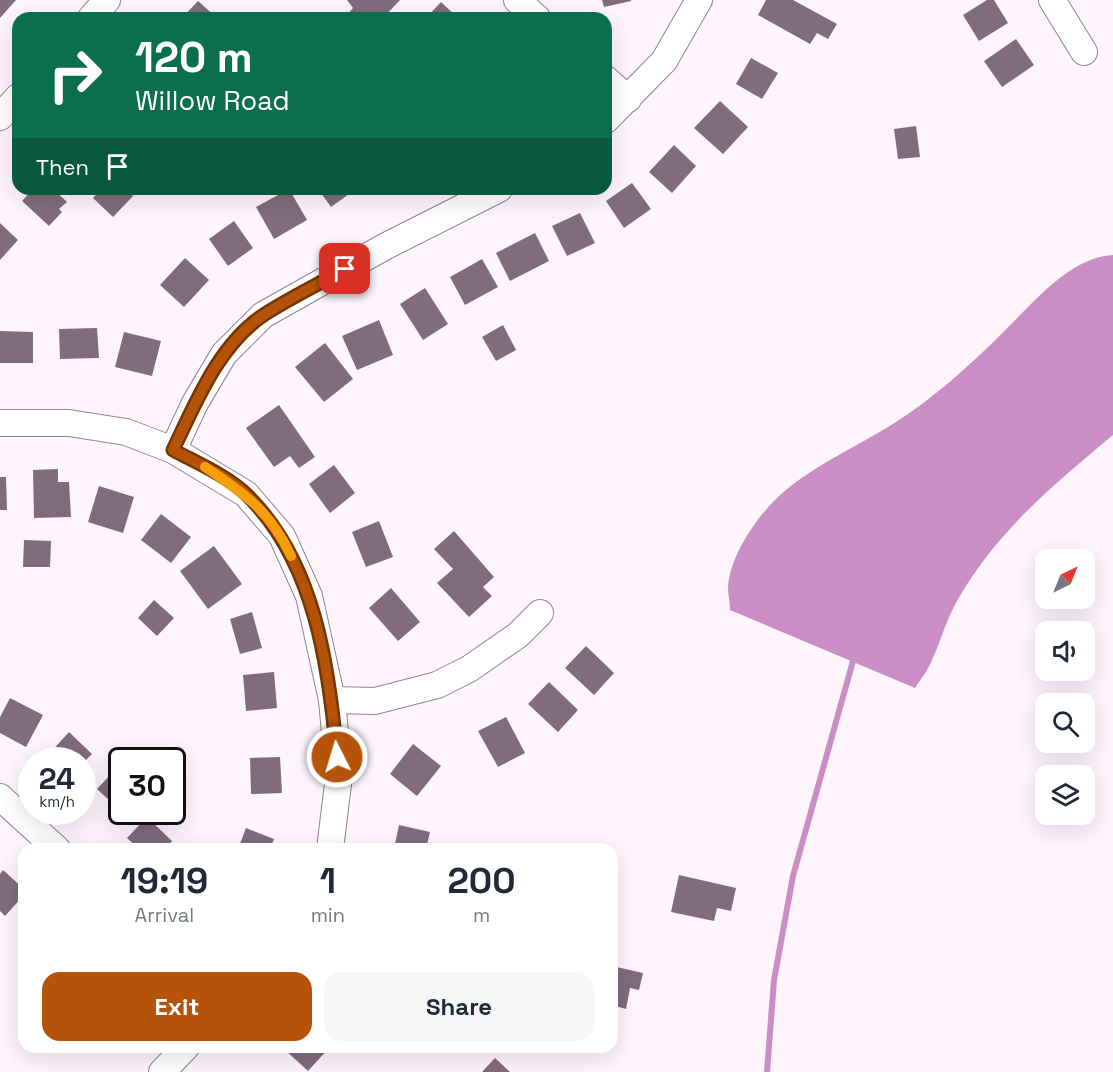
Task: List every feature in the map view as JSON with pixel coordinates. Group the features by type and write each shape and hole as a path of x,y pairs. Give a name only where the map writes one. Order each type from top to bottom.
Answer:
{"street":[{"path":"96,12 107,0"},
{"path":"517,0 530,12"},
{"path":"612,114 664,61 699,0"},
{"path":"1052,0 1084,52"},
{"path":"612,84 628,99"},
{"path":"0,117 12,104"},
{"path":"173,450 195,403 224,354 263,315 386,246 487,195"},
{"path":"0,423 69,423 126,432 173,450 246,494 282,536 309,596 332,700 339,776 331,843"},
{"path":"332,700 375,701 437,686 469,669 518,635 540,613"},
{"path":"0,797 50,843"},
{"path":"162,1072 180,1053"}],"shaded area":[{"path":"1113,255 1113,435 1048,491 989,553 957,601 930,664 915,688 730,610 728,587 738,552 759,518 789,487 924,403 968,366 1042,293 1064,275 1087,261"}],"building":[{"path":"0,0 16,0 0,18"},
{"path":"347,0 400,0 389,12 349,12 353,8"},
{"path":"602,0 631,0 631,1 604,7"},
{"path":"766,0 793,0 837,24 828,39 817,33 810,44 758,15"},
{"path":"987,0 994,0 1008,23 979,41 963,15"},
{"path":"198,1 210,12 188,12"},
{"path":"441,2 452,12 432,12"},
{"path":"1016,39 1034,65 1002,87 984,61"},
{"path":"751,58 778,73 762,99 736,84"},
{"path":"720,101 748,127 723,154 694,128"},
{"path":"916,126 920,157 898,159 894,129"},
{"path":"674,145 696,166 672,193 649,172"},
{"path":"632,183 651,209 624,228 606,201"},
{"path":"28,195 59,195 67,202 59,209 62,212 49,226 22,201"},
{"path":"96,195 133,196 113,217 93,198"},
{"path":"278,195 292,195 307,220 274,239 256,207"},
{"path":"322,195 348,195 331,207"},
{"path":"580,213 595,243 567,256 552,226"},
{"path":"234,221 253,248 228,266 209,239"},
{"path":"0,223 18,240 0,260"},
{"path":"535,233 549,261 510,281 496,253"},
{"path":"185,258 209,280 184,307 160,285"},
{"path":"482,259 498,287 465,305 450,277"},
{"path":"425,288 448,324 423,340 400,304"},
{"path":"379,320 393,355 357,370 342,336"},
{"path":"503,325 516,350 496,361 482,337"},
{"path":"97,328 99,358 60,359 59,329"},
{"path":"0,331 33,332 33,363 0,363"},
{"path":"124,332 161,341 152,376 115,367"},
{"path":"325,343 353,379 324,402 295,367"},
{"path":"279,405 315,457 299,468 290,456 274,467 246,428"},
{"path":"334,465 355,493 330,513 309,484"},
{"path":"58,469 58,482 69,482 71,517 34,518 33,470"},
{"path":"0,477 6,477 7,510 0,510"},
{"path":"99,486 134,497 123,533 88,522"},
{"path":"161,514 191,537 171,563 141,540"},
{"path":"379,521 393,557 366,567 352,532"},
{"path":"454,531 494,577 483,587 492,596 469,617 437,583 453,569 434,549"},
{"path":"24,540 51,541 50,567 23,567"},
{"path":"214,546 242,584 208,609 180,571"},
{"path":"391,588 420,622 398,641 369,608"},
{"path":"154,600 174,618 157,636 138,618"},
{"path":"252,612 262,648 240,654 230,619"},
{"path":"586,646 614,673 594,695 565,668"},
{"path":"274,672 277,708 246,711 243,675"},
{"path":"549,682 578,710 558,732 528,704"},
{"path":"10,698 43,715 26,747 0,733 0,717"},
{"path":"506,717 525,753 498,767 478,731"},
{"path":"69,732 85,747 55,747"},
{"path":"413,744 441,766 417,796 390,774"},
{"path":"280,757 282,793 251,794 250,758"},
{"path":"108,777 108,799 97,789"},
{"path":"139,825 155,825 172,841 170,843 132,843 127,838"},
{"path":"399,825 430,832 427,843 395,843"},
{"path":"246,828 274,839 272,843 240,843"},
{"path":"3,870 18,884 18,902 5,916 0,911 0,874"},
{"path":"679,875 736,888 731,911 717,908 714,921 671,912"},
{"path":"618,967 643,973 639,990 630,988 626,1009 618,1007"},
{"path":"288,1053 324,1053 308,1071"},
{"path":"495,1058 510,1072 482,1072"}],"waterway":[{"path":"767,1072 774,980 793,876 853,661 858,657"}],"slow traffic":[{"path":"205,467 246,494 282,536 291,556"}],"route":[{"path":"337,757 332,700 309,596 282,536 246,494 205,467 173,450 195,403 224,354 263,315 345,269"}]}
